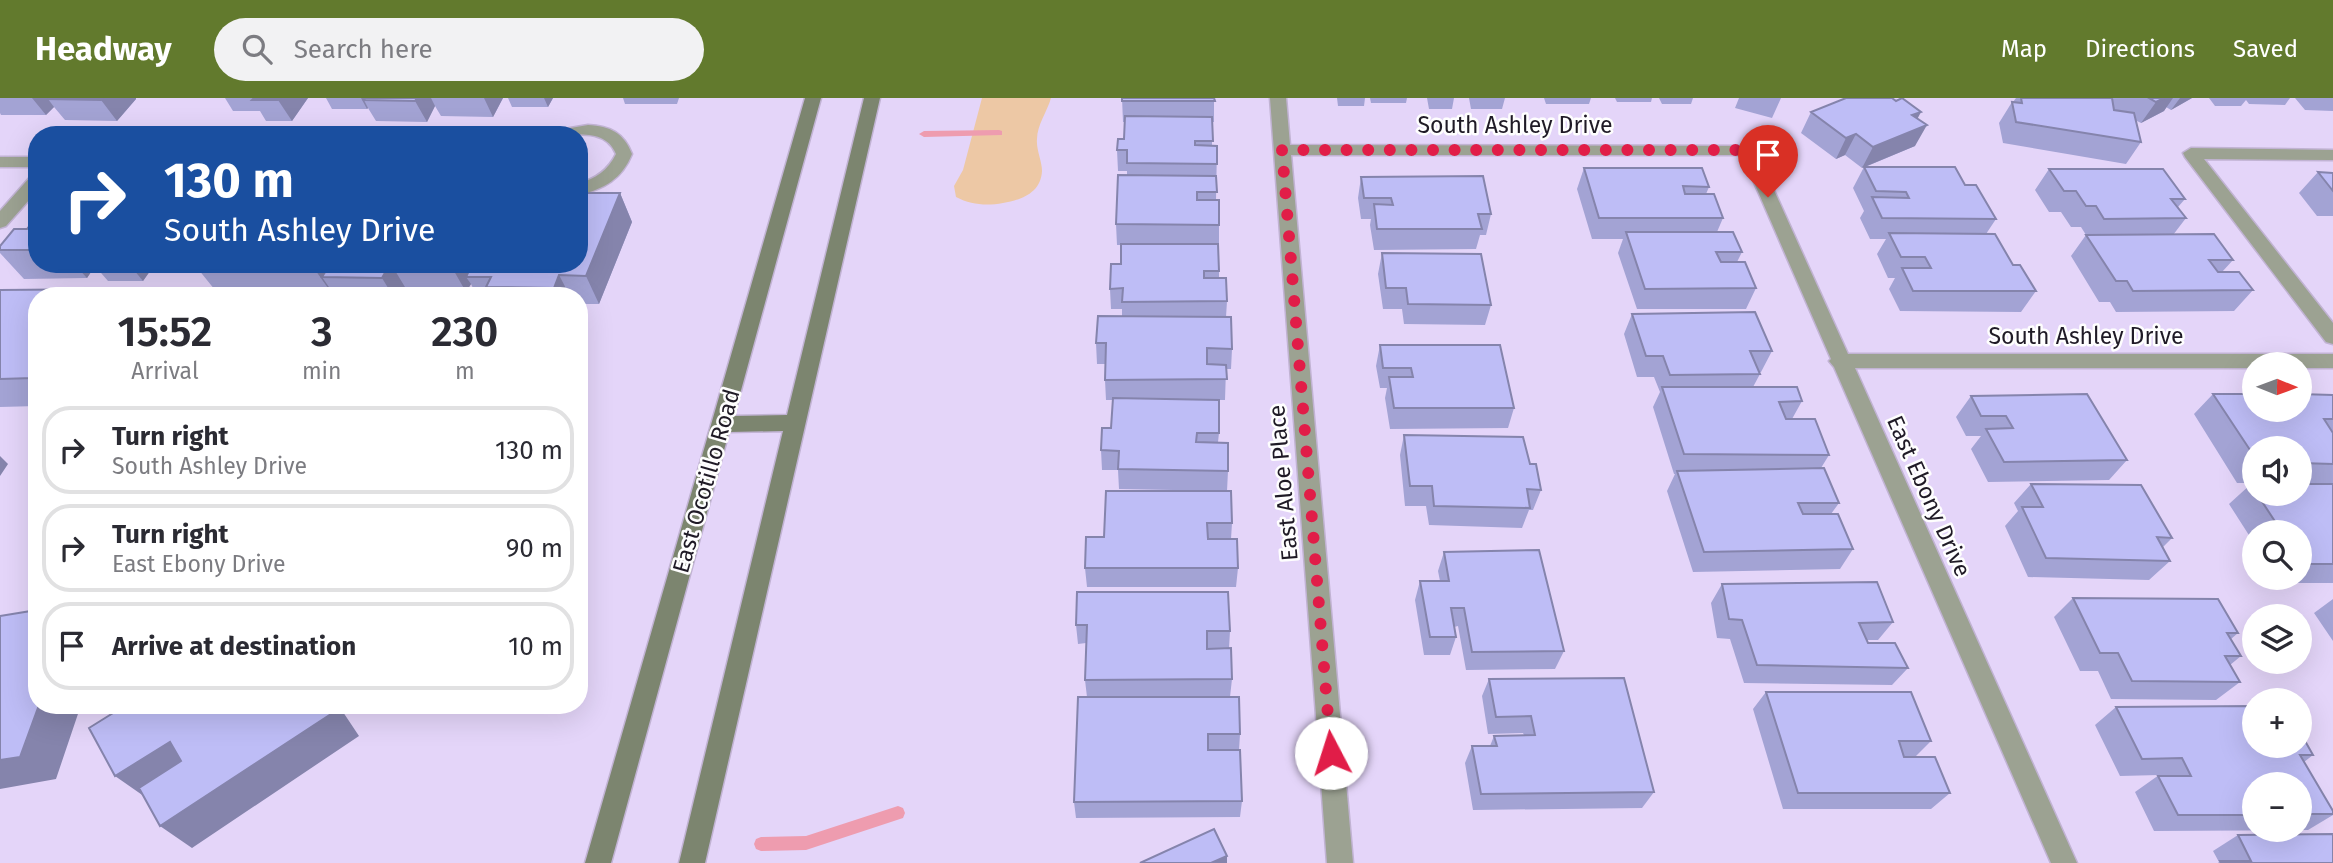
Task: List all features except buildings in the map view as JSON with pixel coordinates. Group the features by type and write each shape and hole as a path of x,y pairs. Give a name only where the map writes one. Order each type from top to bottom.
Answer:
{"main road":[{"name":"East Ocotillo Road","path":"598,863 813,98"},
{"path":"692,863 872,98"},
{"path":"722,424 795,423"}],"street":[{"name":"East Aloe Place","path":"1278,98 1340,863"},
{"path":"588,131 603,131 615,136 622,144 624,154 612,173 600,182 588,186"},
{"name":"South Ashley Drive","path":"1282,150 1748,150"},
{"name":"East Ebony Drive","path":"1748,150 1839,361 2064,863"},
{"path":"2333,155 2191,153 2333,337"},
{"path":"0,162 28,162"},
{"path":"0,222 28,190"},
{"name":"South Ashley Drive","path":"1839,361 2333,361"}],"shaded area":[{"path":"982,98 1051,98 1037,134 1041,179 1034,190 1017,200 985,205 956,197 954,186 963,170"}],"waterway":[{"path":"924,134 999,133"},
{"path":"761,844 806,843 898,813"}],"route":[{"path":"1331,753 1282,150 1748,150 1768,197"}]}
